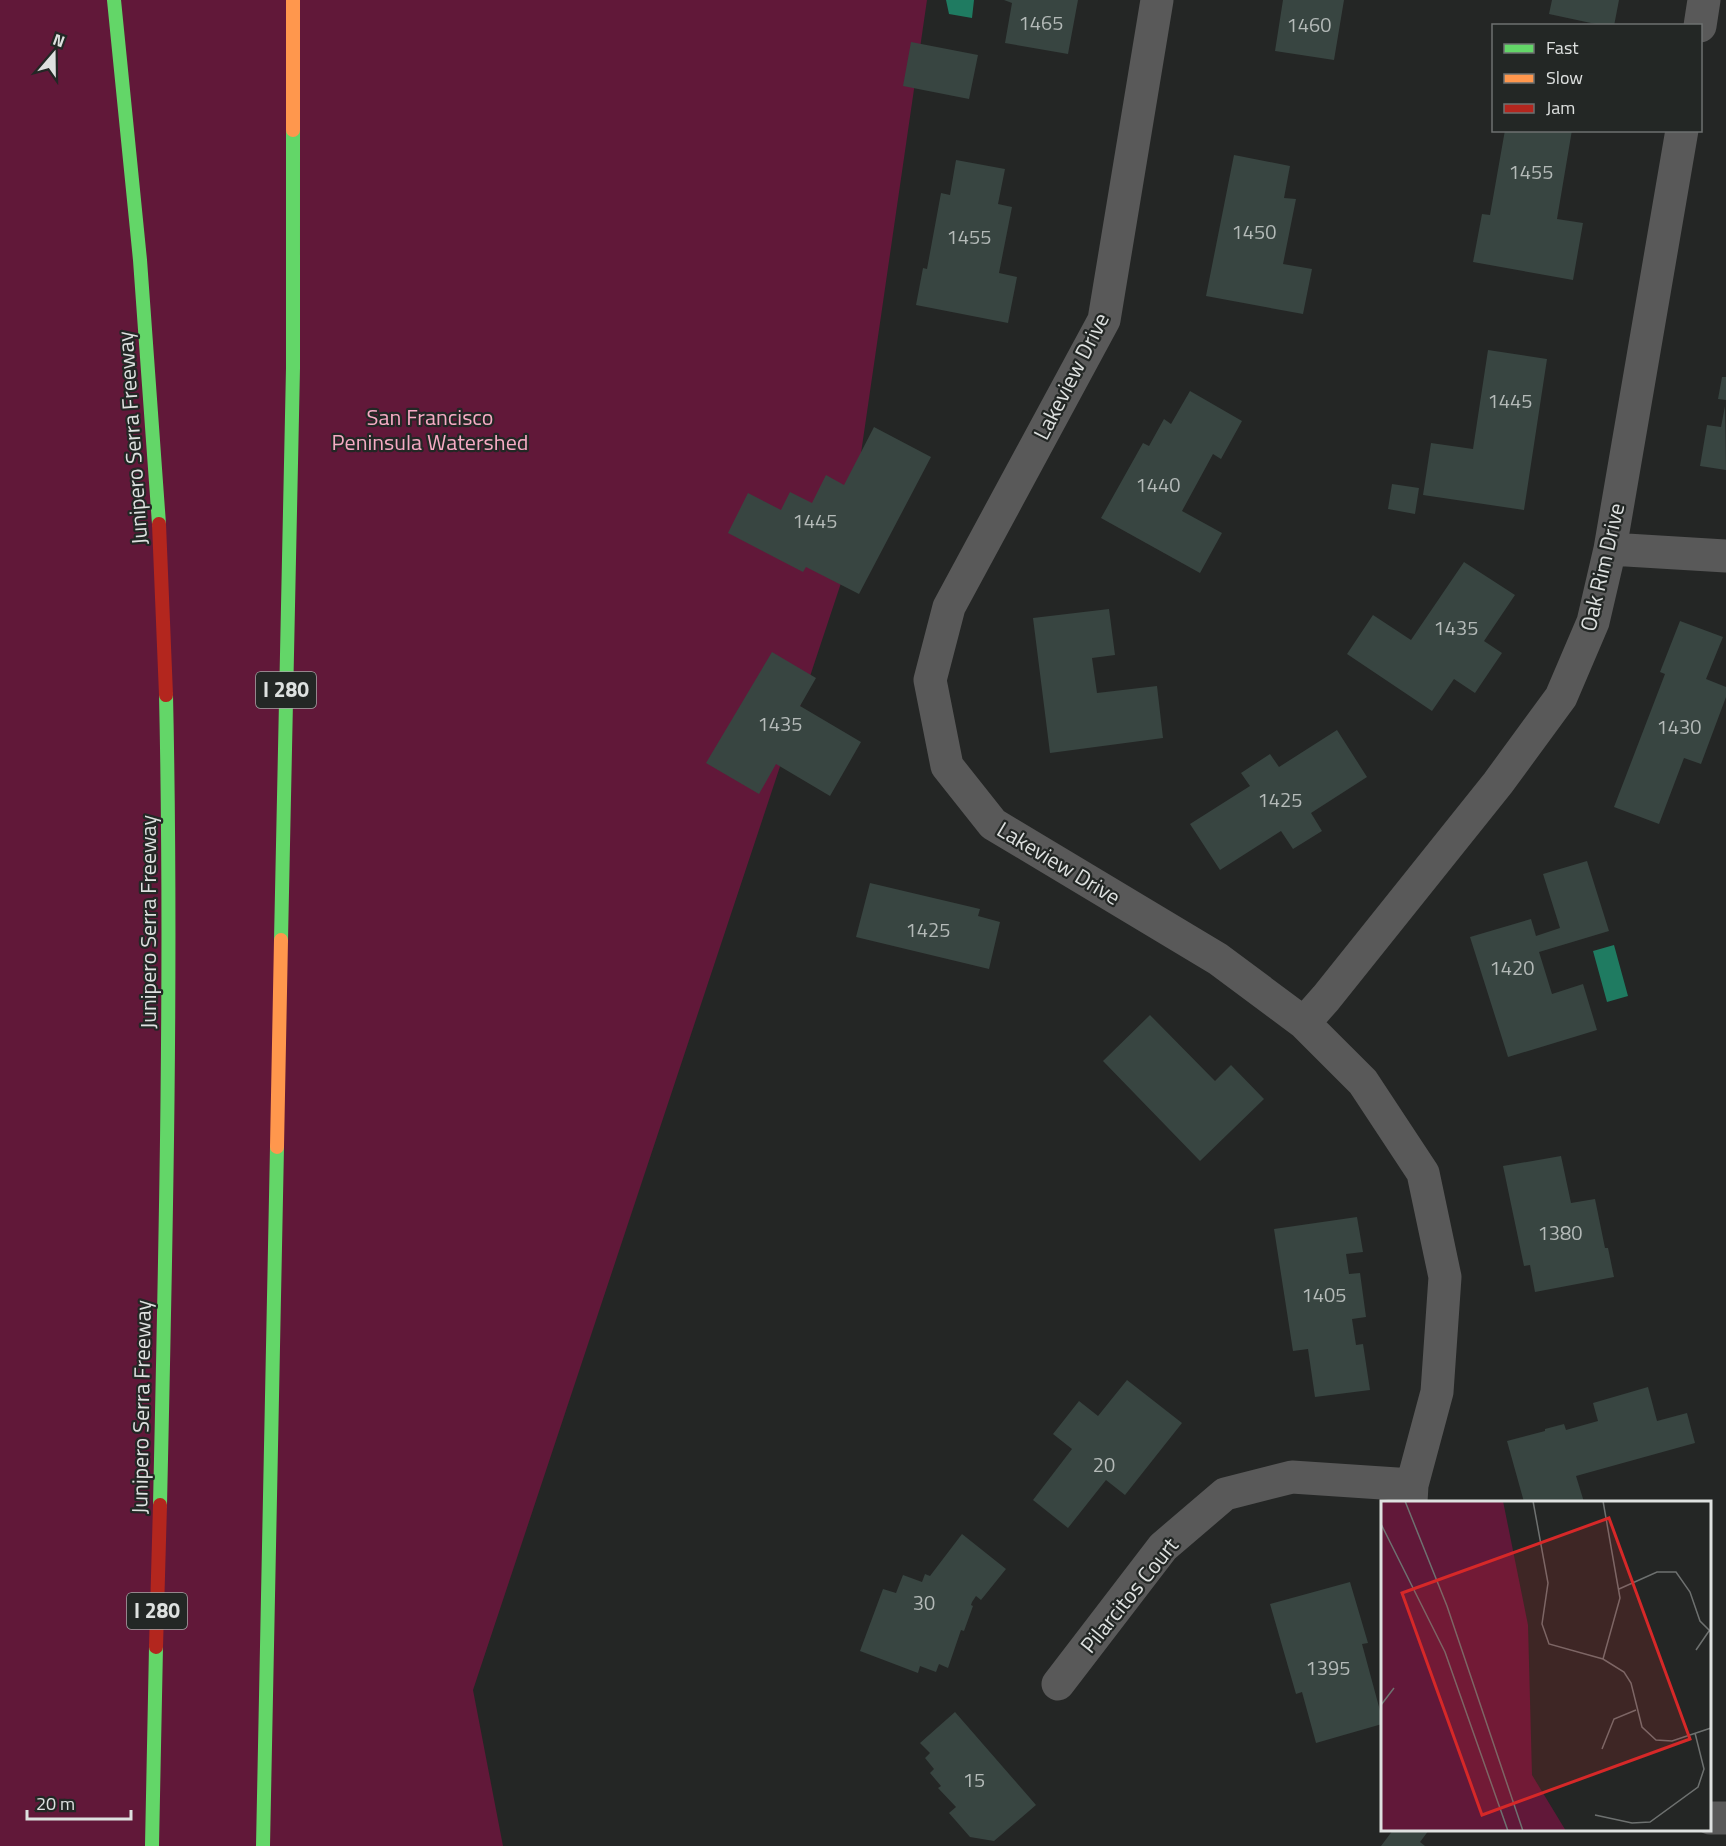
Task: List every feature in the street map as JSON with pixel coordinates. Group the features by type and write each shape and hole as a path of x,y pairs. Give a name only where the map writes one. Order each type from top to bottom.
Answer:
{"highway":[{"name":"Junipero Serra Freeway","path":"114,0 134,189 151,392 166,686 170,996 152,1846"},
{"name":"I 280","path":"263,1846 292,390 293,0"}],"street":[{"name":"Lakeview Drive","path":"1157,0 1104,320 949,607 930,680 947,766 993,824 1218,959 1304,1023 1363,1082 1423,1173 1444,1277 1437,1392 1411,1494"},
{"path":"1700,24 1704,0"},
{"name":"Oak Rim Drive","path":"1304,1023 1491,792 1561,698 1593,622 1610,549 1682,132"},
{"path":"1610,549 1726,556"},
{"name":"Pilarcitos Court","path":"1058,1684 1163,1547 1225,1494 1292,1477 1411,1494"}],"green space":[{"name":"San Francisco Peninsula Watershed","path":"0,0 927,0 843,577 473,1690 503,1846 0,1846"}],"shaded area":[{"path":"946,0 974,0 972,18 949,14"},
{"path":"1614,945 1628,996 1607,1002 1593,951"}],"building":[{"path":"1004,0 1078,0 1068,54 1005,43 1012,3"},
{"path":"1283,0 1344,0 1334,60 1275,51"},
{"path":"1552,0 1619,0 1614,24 1596,24 1549,14"},
{"path":"911,42 978,55 969,99 903,86"},
{"path":"1505,132 1572,132 1557,219 1583,223 1573,280 1473,262 1482,214 1490,215"},
{"path":"1234,155 1290,166 1284,198 1296,199 1283,264 1312,269 1303,314 1206,296"},
{"path":"956,160 1005,169 998,204 1012,207 999,273 1017,277 1008,323 916,305 923,268 927,269 941,193 950,195"},
{"path":"1488,350 1547,359 1524,510 1423,495 1431,443 1473,449"},
{"path":"1722,377 1726,377 1726,400 1718,399"},
{"path":"1190,391 1242,421 1221,459 1213,454 1182,511 1222,533 1200,573 1101,518 1143,443 1149,446 1164,419 1171,424"},
{"path":"1725,406 1726,470 1700,466 1707,425 1721,427"},
{"path":"874,427 931,457 859,594 806,567 803,572 728,533 748,493 781,510 790,492 812,503 826,475 844,485"},
{"path":"1392,484 1419,488 1415,514 1388,509"},
{"path":"1464,562 1515,595 1484,641 1502,653 1475,693 1454,679 1432,711 1347,654 1373,615 1411,640"},
{"path":"1109,609 1115,655 1092,658 1097,693 1157,686 1163,738 1050,753 1033,618"},
{"path":"1680,621 1723,637 1706,679 1726,687 1726,697 1701,764 1684,758 1659,824 1614,807 1665,674 1660,672"},
{"path":"772,652 816,678 800,706 861,742 830,796 776,764 759,794 706,763"},
{"path":"1337,730 1367,777 1311,813 1322,831 1293,849 1281,831 1220,870 1190,824 1250,786 1241,773 1270,754 1279,767"},
{"path":"1587,861 1609,931 1539,952 1552,994 1583,984 1597,1030 1508,1057 1470,937 1531,919 1536,936 1560,928 1543,874"},
{"path":"870,883 980,909 978,916 1000,922 989,969 856,937"},
{"path":"1150,1015 1215,1081 1231,1065 1264,1099 1200,1161 1103,1061"},
{"path":"1561,1156 1571,1203 1595,1199 1605,1248 1608,1248 1614,1277 1535,1292 1530,1265 1524,1266 1503,1166"},
{"path":"1357,1217 1363,1252 1346,1254 1349,1274 1360,1273 1366,1317 1352,1319 1356,1345 1363,1344 1370,1390 1315,1397 1308,1349 1293,1351 1274,1229"},
{"path":"1127,1380 1182,1423 1125,1495 1106,1480 1068,1528 1033,1500 1072,1449 1053,1434 1079,1401 1098,1416"},
{"path":"1648,1387 1657,1421 1687,1413 1695,1443 1576,1476 1584,1501 1524,1501 1507,1441 1564,1424 1566,1430 1598,1421 1593,1403"},
{"path":"962,1534 1006,1569 981,1600 976,1596 972,1602 973,1606 964,1631 961,1630 948,1668 939,1664 936,1672 920,1666 918,1673 860,1651 883,1589 896,1593 903,1575 922,1582 925,1574 930,1576"},
{"path":"1350,1582 1368,1643 1362,1644 1381,1714 1381,1724 1316,1743 1302,1692 1296,1694 1270,1604"},
{"path":"955,1712 1036,1805 994,1841 970,1837 949,1813 956,1807 938,1788 941,1786 930,1773 934,1769 925,1758 930,1753 920,1743"},
{"path":"1392,1831 1428,1831 1420,1842 1425,1846 1381,1846"}],"traffic: fast":[{"path":"114,0 140,260 159,524"},
{"path":"281,940 293,368 293,130"},
{"path":"160,1505 168,999 166,695"},
{"path":"263,1846 277,1147"},
{"path":"152,1846 156,1647"}],"traffic: slow":[{"path":"293,0 293,130"},
{"path":"277,1147 281,940"}],"traffic: jam":[{"path":"159,524 166,695"},
{"path":"156,1647 160,1505"}]}
